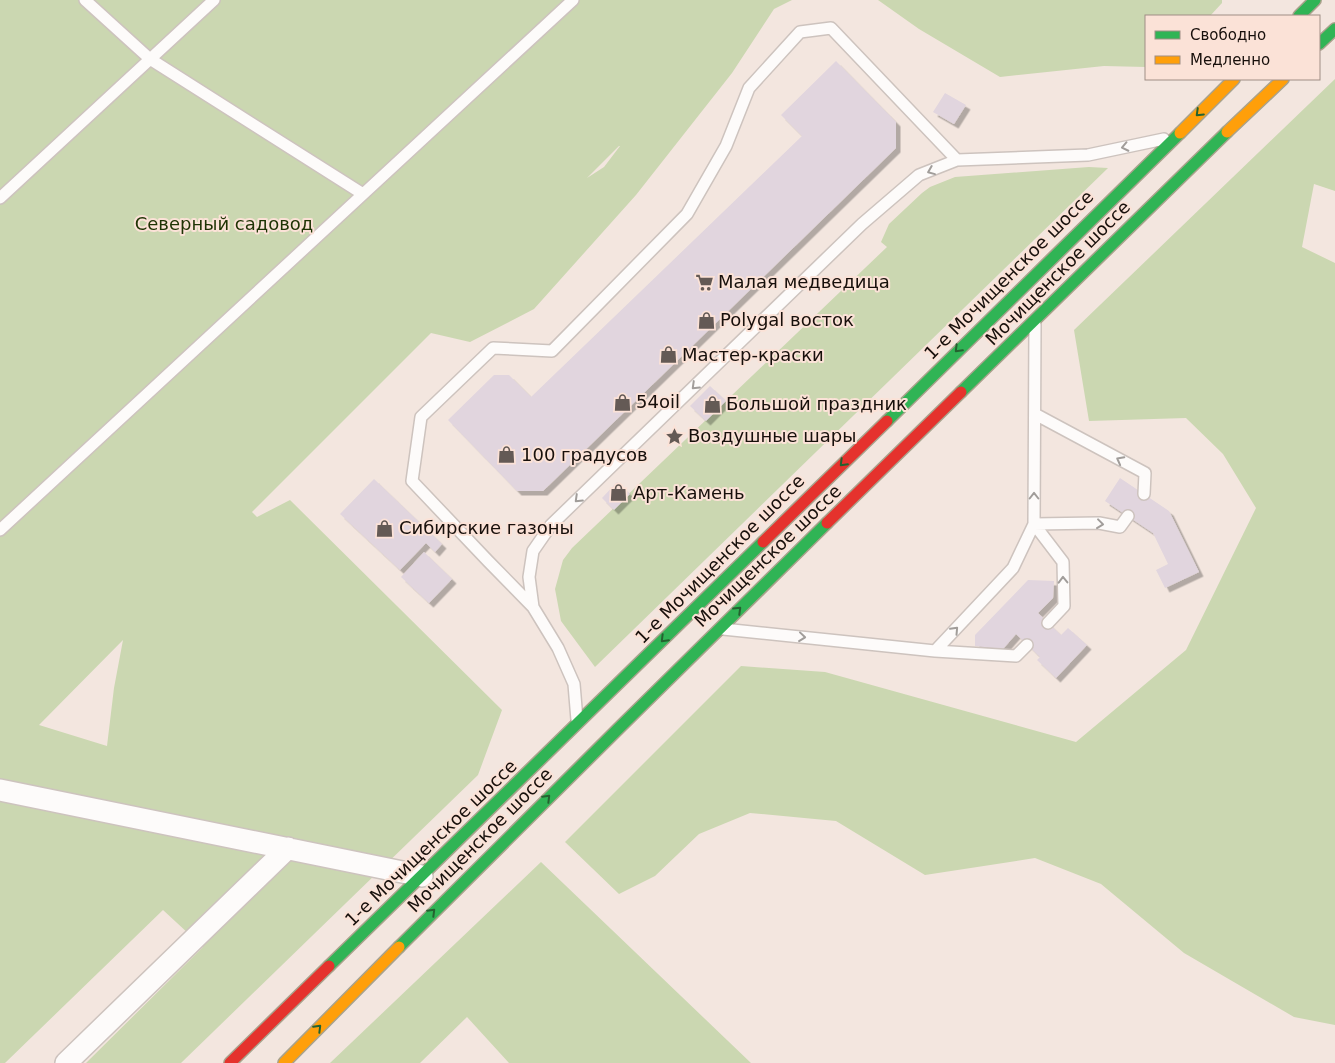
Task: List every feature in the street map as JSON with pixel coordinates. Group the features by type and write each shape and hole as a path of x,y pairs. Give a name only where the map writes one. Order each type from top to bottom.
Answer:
{"main road":[{"path":"1299,15 1315,0"},
{"path":"1320,43 1335,29"},
{"name":"1-е Мочищенское шоссе","path":"230,1063 1233,80"},
{"name":"Мочищенское шоссе","path":"284,1063 444,900 718,629 1186,171 1282,80"}],"street":[{"path":"0,790 422,876"},
{"path":"66,1063 288,848"}],"lane":[{"path":"85,0 150,59 363,194"},
{"path":"0,198 214,0"},
{"path":"0,530 573,0"},
{"path":"578,724 574,684 558,648 533,607 412,481 421,417 493,348 552,351 579,324 687,214 726,146 749,88 800,32 831,28 956,160"},
{"path":"533,607 529,577 533,551 551,525 862,224 919,176 956,160 1088,154 1173,138"},
{"path":"935,651 1013,568 1034,524 1035,320"},
{"path":"1035,414 1145,473 1144,494"},
{"path":"1034,524 1098,523 1120,528 1128,516"},
{"path":"1034,524 1063,562 1064,606 1048,623"},
{"path":"718,629 935,651 1016,656 1027,645"}],"green space":[{"name":"Северный садовод","path":"0,0 792,0 774,9 732,73 636,195 534,309 470,342 431,333 252,512 257,517 290,500 502,710 478,775 181,1063 86,1063 203,947 163,910 5,1063 0,1063","holes":["619,146 604,167 587,178","123,640 114,688 107,746 39,725"]},
{"path":"878,0 1222,0 1222,3 1211,15 1145,15 1145,67 1104,66 1000,77 919,29"},
{"path":"1335,79 1335,191 1314,184 1302,247 1335,263 1335,1025 1294,1017 1184,953 1101,884 1035,858 925,875 836,821 750,813 699,834 655,876 619,894 565,842 741,666 825,672 1076,742 1186,650 1256,508 1223,454 1186,418 1089,421 1074,330"},
{"path":"1089,167 1108,168 595,667 561,621 555,589 563,560 572,548 887,247 881,242 889,224 930,187 955,177"},
{"path":"541,862 751,1063 509,1063 467,1017 420,1063 330,1063"}],"building":[{"name":"Малая медведица","path":"836,61 896,122 896,148 543,491 517,491 448,420 494,375 509,375 531,397 802,136 781,115"},
{"path":"945,93 966,105 954,124 933,112"},
{"path":"710,386 726,401 706,421 690,406"},
{"path":"1120,478 1169,511 1199,572 1165,588 1156,570 1168,564 1153,533 1105,501"},
{"path":"374,479 442,544 435,552 426,543 400,570 340,514"},
{"path":"617,482 630,494 614,510 602,498"},
{"path":"424,552 452,579 429,603 401,577"},
{"path":"1028,580 1054,581 1053,598 1038,613 1061,635 1068,628 1087,645 1056,678 1037,660 1040,657 1016,634 1003,649 975,646 975,635"}],"traffic: fast":[{"path":"1300,15 1315,0"},
{"path":"1320,43 1335,29"},
{"path":"961,392 1227,132"},
{"path":"887,421 1180,133"},
{"path":"399,947 827,523"},
{"path":"329,966 763,542"}],"traffic: slow":[{"path":"1180,133 1233,80"},
{"path":"1227,132 1282,80"},
{"path":"284,1063 399,947"}],"traffic: jam":[{"path":"827,523 961,392"},
{"path":"763,542 887,421"},
{"path":"230,1063 329,966"}],"place":[{"name":"Малая медведица","path":"704,282"},
{"name":"Polygal восток","path":"706,320"},
{"name":"Мастер-краски","path":"668,355"},
{"name":"54oil","path":"622,402"},
{"name":"Большой праздник","path":"712,404"},
{"name":"Воздушные шары","path":"674,436"},
{"name":"100 градусов","path":"507,455"},
{"name":"Арт-Камень","path":"619,493"},
{"name":"Сибирские газоны","path":"385,528"}]}
